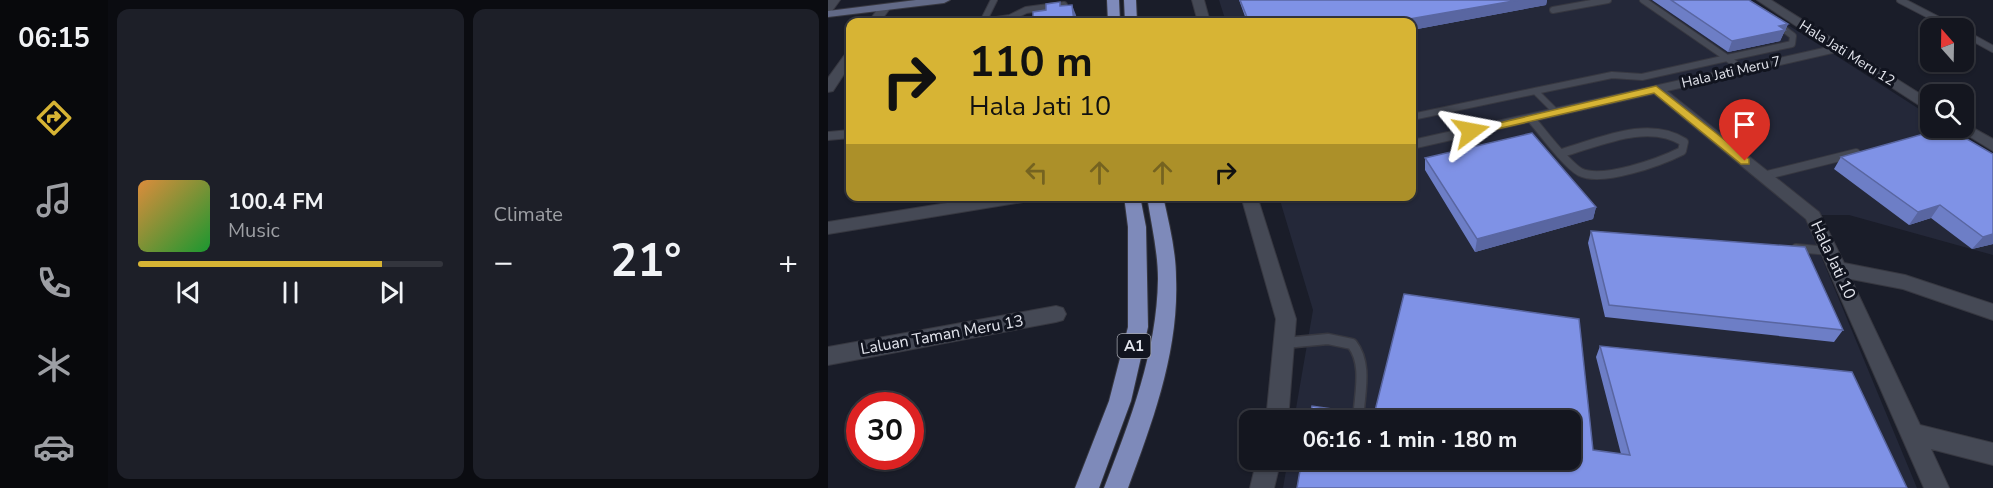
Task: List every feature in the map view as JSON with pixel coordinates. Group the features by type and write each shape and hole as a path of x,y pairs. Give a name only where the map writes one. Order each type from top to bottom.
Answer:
{"main road":[{"path":"1113,0 1114,18"},
{"path":"1130,0 1131,18"},
{"name":"A1","path":"1087,488 1120,401 1138,327 1137,238 1133,201"},
{"name":"A1","path":"1116,488 1147,408 1166,311 1167,276 1156,201"}],"street":[{"path":"828,9 834,0"},
{"path":"828,14 944,0"},
{"path":"1198,0 1203,18"},
{"name":"Hala Jati Meru 12","path":"1763,0 1920,100"},
{"path":"877,18 885,7"},
{"name":"Hala Jati Meru 7","path":"1416,144 1839,48"},
{"path":"828,88 846,62"},
{"name":"Hala Jati 10","path":"1656,89 1813,216 1937,488"},
{"path":"828,136 846,134"},
{"path":"1974,134 1993,146"},
{"path":"828,228 998,201"},
{"path":"1251,201 1286,319 1279,410"},
{"path":"1837,269 1905,282 1993,312"},
{"name":"Laluan Taman Meru 13","path":"828,356 1056,314"},
{"path":"1911,433 1993,454"},
{"path":"1262,488 1266,470"}],"lane":[{"path":"985,18 994,0"},
{"path":"1553,10 1608,0"},
{"path":"1643,0 1743,70"},
{"path":"1900,0 1935,18"},
{"path":"1010,18 1026,10 1064,5"},
{"path":"1416,116 1612,75 1642,77 1792,44 1793,36 1769,19"},
{"path":"1974,39 1993,49"},
{"path":"1535,91 1556,112"},
{"path":"1530,118 1578,171 1602,177 1676,154 1682,151 1684,142 1668,132 1645,131 1562,153"},
{"path":"1763,176 1856,153"},
{"path":"1790,248 1829,251"},
{"path":"1285,343 1327,338 1344,340 1355,346 1360,353 1363,371 1359,409"}],"shaded area":[{"path":"1219,0 1749,0 1920,110 1920,138 1964,138 1993,157 1993,255 1849,215 1804,215 1917,488 1283,488 1286,470 1581,470 1581,410 1296,410 1313,310 1280,201 1416,201 1416,18 1225,18"}],"building":[{"path":"1240,0 1519,0 1415,18 1247,18"},
{"path":"1671,0 1749,0 1788,24 1779,26 1785,30 1732,41"},
{"path":"1060,2 1060,6 1072,5 1074,18 1033,18 1033,12 1046,10 1046,4"},
{"path":"1532,133 1596,207 1477,239 1425,158"},
{"path":"1920,135 1920,138 1965,138 1993,154 1993,234 1983,237 1940,205 1918,212 1841,157"},
{"path":"1591,231 1805,247 1843,330 1609,305"},
{"path":"1404,294 1579,319 1593,450 1630,455 1600,346 1852,372 1907,488 1297,488 1300,470 1581,470 1581,410 1375,410"},
{"path":"1312,406 1340,410 1311,410"}],"route":[{"path":"1471,131 1656,89 1745,161"}]}
